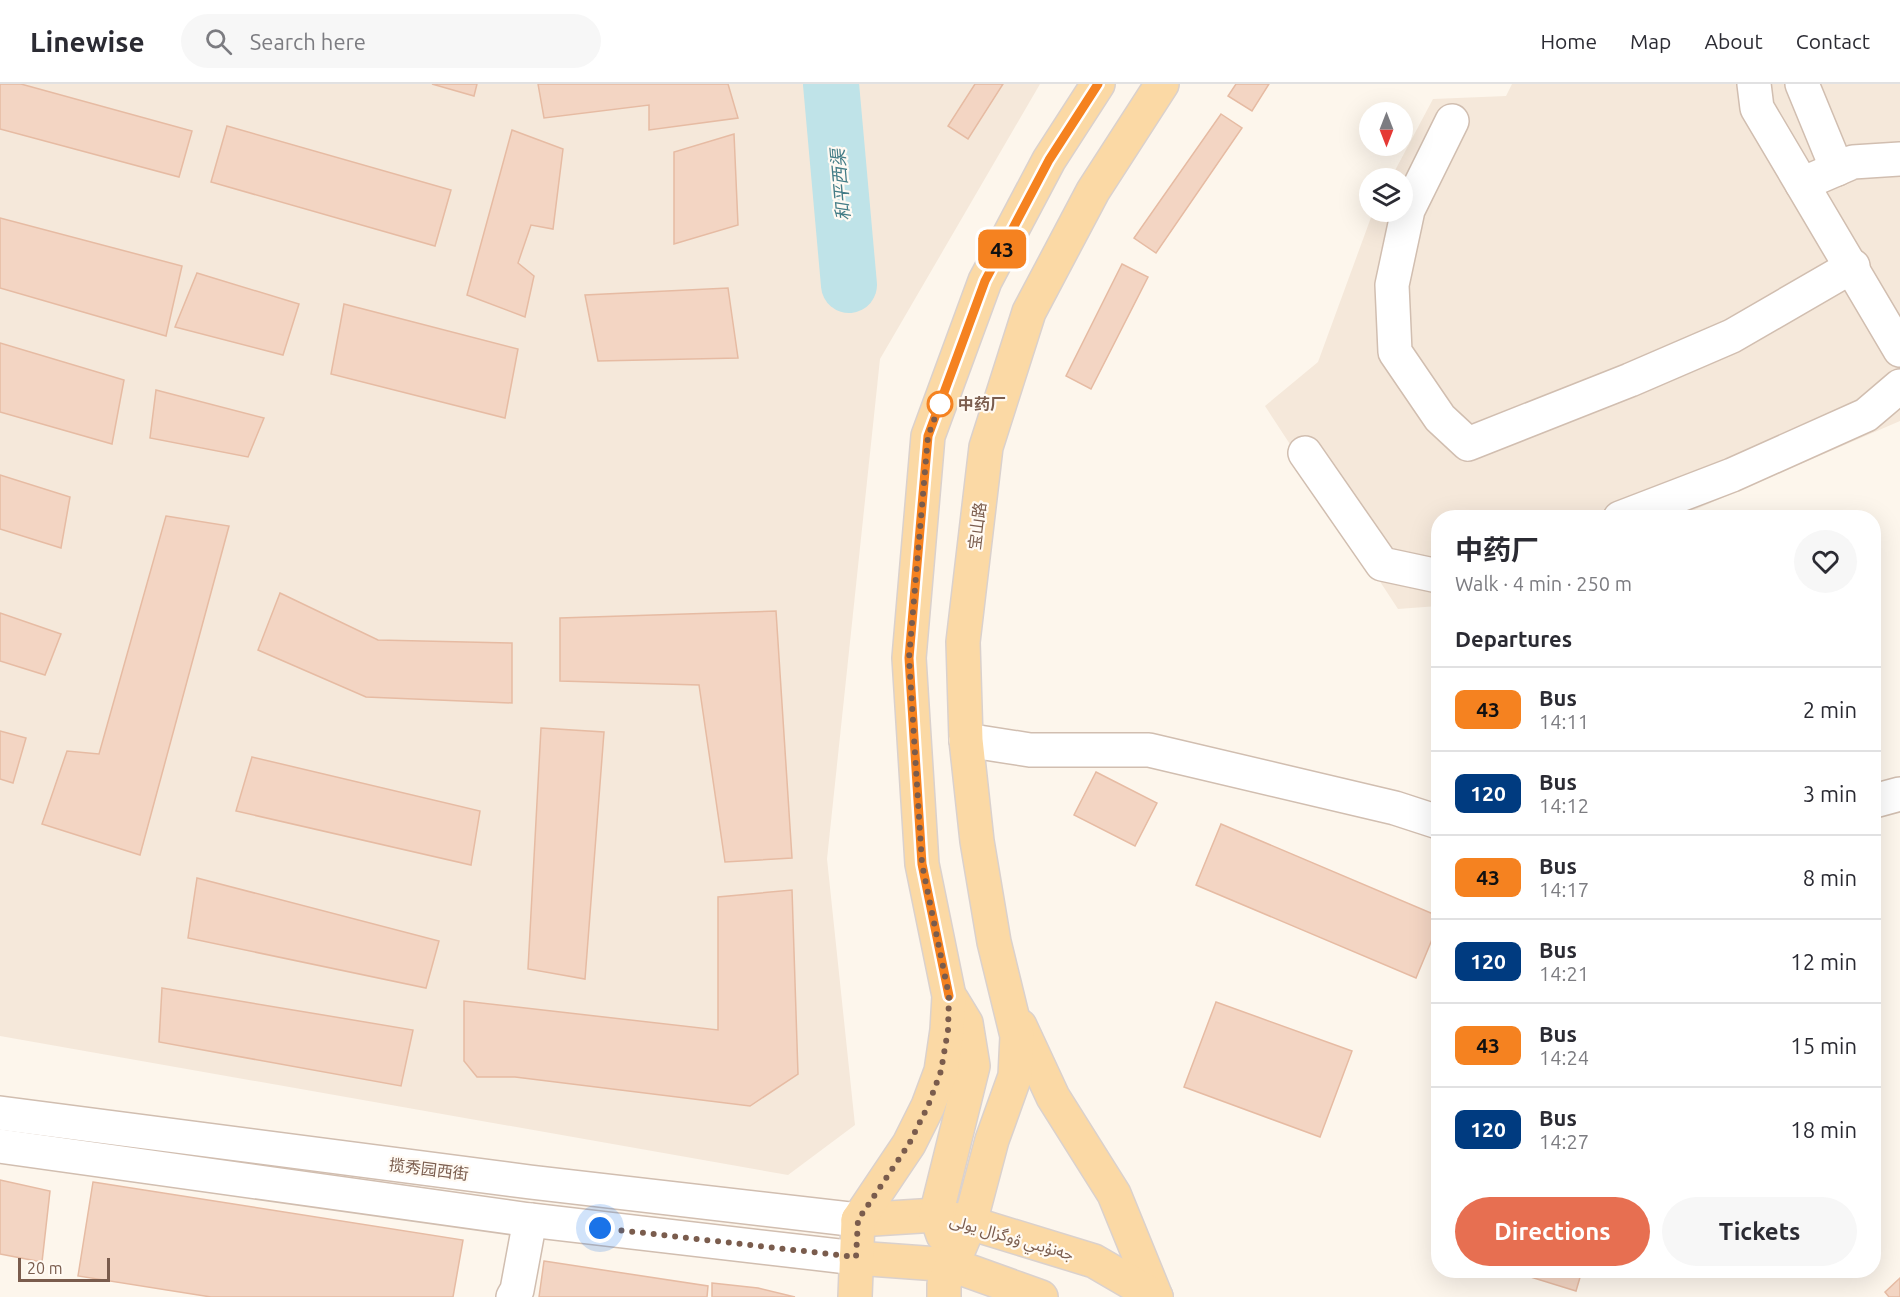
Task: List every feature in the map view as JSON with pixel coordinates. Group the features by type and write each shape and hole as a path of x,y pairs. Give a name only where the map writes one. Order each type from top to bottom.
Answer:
{"main road":[{"path":"855,1297 858,1220 909,1144 928,1106 941,1071 949,996 922,864 909,658 928,436 985,281 1049,160 1098,84"},
{"name":"宝山路","path":"1010,1006 994,942 977,841 966,740 963,642 986,447 1029,312 1093,191 1162,84"},
{"path":"949,996 966,1023 973,1066 936,1215 952,1265"},
{"path":"944,1297 944,1284 970,1223 992,1140 1015,1076 1017,1036 1010,1006"},
{"path":"1010,1006 1053,1096 1114,1194 1156,1297"},
{"name":"جەنۇبىي ۋوگزال يولى","path":"858,1220 936,1215 970,1223 1094,1261 1156,1297"},
{"path":"856,1257 952,1265 1041,1297"}],"street":[{"path":"1754,84 1757,108 1853,266 1900,351"},
{"path":"1802,84 1837,169"},
{"path":"1452,121 1408,210 1392,285 1395,352 1440,418 1468,444 1630,380 1732,336 1853,266"},
{"path":"1802,184 1853,162 1900,159"},
{"path":"1641,510 1732,476 1866,415 1900,386"},
{"path":"1305,453 1382,564 1431,574"},
{"path":"966,740 1030,750 1149,750 1395,808 1431,820"},
{"path":"1881,799 1900,794"},
{"name":"揽秀园西街","path":"0,1113 530,1182 858,1220"},
{"path":"0,1146 530,1220 856,1257"},
{"path":"513,1297 517,1290 530,1220"}],"shaded area":[{"path":"0,84 1040,84 880,359 827,859 855,1125 788,1175 0,1036"},
{"path":"1512,84 1900,84 1900,421 1694,510 1431,510 1431,607 1398,609 1265,406 1318,362 1369,222 1413,222 1413,168 1396,168 1403,156 1413,156 1413,137 1433,99 1506,96"}],"building":[{"path":"0,84 21,84 192,131 179,177 0,129"},
{"path":"432,84 477,84 474,96"},
{"path":"538,84 728,84 738,118 649,130 649,105 544,118"},
{"path":"975,84 1003,84 968,139 948,126"},
{"path":"1236,84 1269,84 1252,111 1228,96"},
{"path":"1221,114 1242,128 1156,253 1134,238"},
{"path":"227,126 451,190 435,246 211,182"},
{"path":"512,130 563,149 553,229 531,225 518,263 534,276 525,317 467,295"},
{"path":"734,134 738,225 674,244 674,152"},
{"path":"0,218 182,266 166,336 0,288"},
{"path":"1122,264 1148,277 1091,389 1066,376"},
{"path":"197,273 299,304 283,355 175,327"},
{"path":"728,288 738,358 598,361 585,295"},
{"path":"344,304 518,349 505,418 331,374"},
{"path":"0,343 124,380 112,444 0,412"},
{"path":"156,390 264,418 248,457 150,438"},
{"path":"0,475 70,497 61,548 0,529"},
{"path":"166,516 229,526 140,855 42,824 67,751 99,754"},
{"path":"280,593 378,640 512,643 512,703 366,697 258,650"},
{"path":"776,611 792,858 725,862 699,685 560,681 560,618"},
{"path":"0,613 61,634 45,675 0,661"},
{"path":"541,728 604,732 585,979 528,969"},
{"path":"0,731 26,738 13,783 0,779"},
{"path":"252,757 480,811 471,865 236,811"},
{"path":"1096,772 1157,803 1135,846 1074,815"},
{"path":"1221,824 1431,913 1431,942 1416,978 1196,885"},
{"path":"197,878 439,941 426,988 188,938"},
{"path":"792,890 798,1074 750,1106 515,1077 477,1077 464,1061 464,1001 718,1030 718,897"},
{"path":"162,988 413,1030 401,1086 159,1042"},
{"path":"1216,1002 1352,1051 1320,1137 1184,1087"},
{"path":"0,1180 50,1191 42,1262 0,1254"},
{"path":"93,1182 463,1240 453,1297 211,1297 78,1276"},
{"path":"544,1261 708,1286 707,1297 539,1297"},
{"path":"1534,1278 1580,1278 1576,1291"},
{"path":"1900,1278 1900,1297 1889,1297 1885,1292"},
{"path":"712,1283 758,1288 795,1297 712,1297"}],"waterway":[{"name":"和平西渠","path":"831,84 849,285"}],"bus line":[{"name":"43","path":"949,996 922,864 909,658 928,436 985,281 1049,160 1098,84"}],"place":[{"name":"中药厂","path":"940,404"}],"route":[{"path":"600,1228 856,1257 858,1220 909,1144 928,1106 941,1071 948,1030 949,996 922,864 909,658 928,436 940,404"}]}
